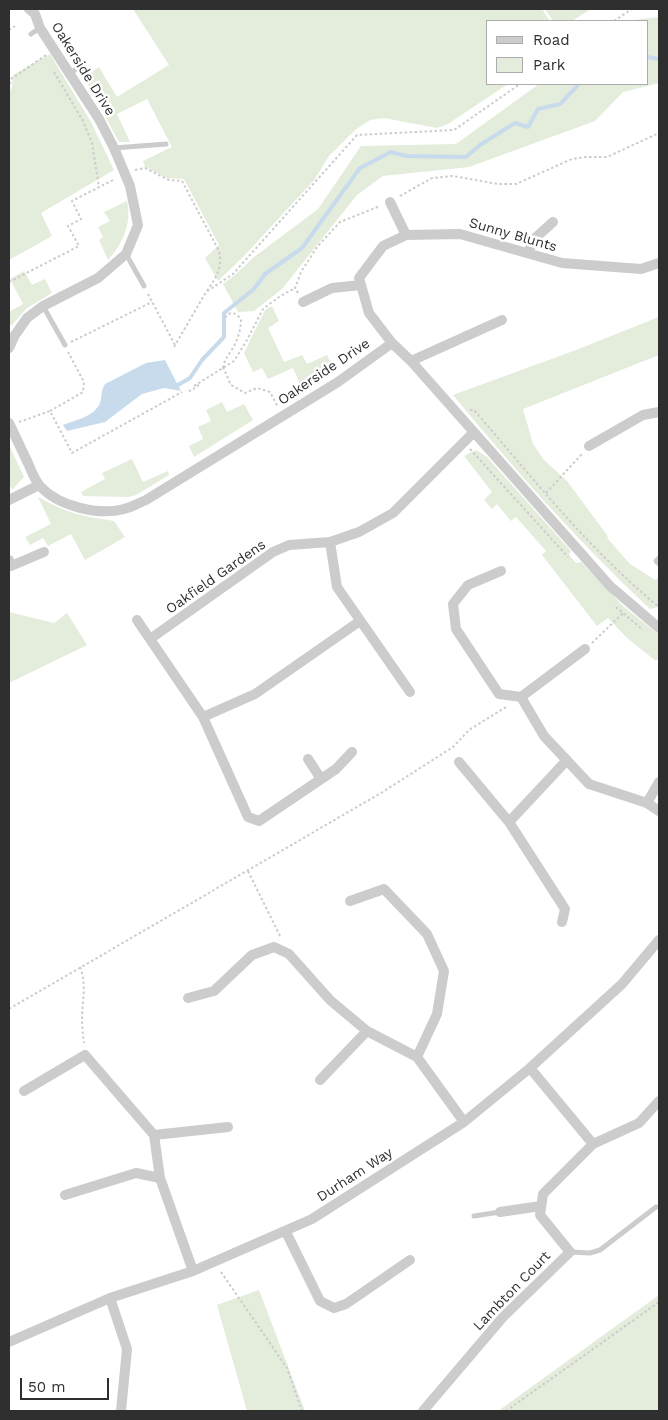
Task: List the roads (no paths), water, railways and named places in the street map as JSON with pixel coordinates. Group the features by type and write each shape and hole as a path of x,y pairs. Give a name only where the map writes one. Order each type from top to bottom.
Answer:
{"street":[{"name":"Oakerside Drive","path":"9,348 15,335 27,318 43,306 98,278 126,254 138,225 130,186 114,148 74,71 51,40 36,31 35,14 29,9"},
{"path":"390,202 406,235"},
{"path":"528,253 533,240 553,222"},
{"name":"Sunny Blunts","path":"362,285 360,278 383,246 406,235 460,234 562,263 641,269 659,263"},
{"path":"303,302 332,288 362,285 369,313 392,343"},
{"path":"411,361 502,320"},
{"name":"Oakerside Drive","path":"12,424 27,461 40,485 56,498 73,507 103,511 123,509 146,500 338,382 392,343 411,361 610,586 658,624"},
{"path":"589,446 643,416 659,412"},
{"name":"Oakfield Gardens","path":"150,639 273,552 289,545 330,542 359,532 394,513 474,432"},
{"path":"9,500 40,485"},
{"path":"330,542 337,586 410,692"},
{"path":"9,560 12,566 44,552"},
{"path":"501,571 468,585 453,604 456,629 499,694 521,698 585,649"},
{"path":"137,620 203,717 248,817 259,821 336,768 352,752"},
{"path":"203,717 255,694 360,620"},
{"path":"521,698 544,736 590,784 647,803 659,811"},
{"path":"308,759 321,779"},
{"path":"509,822 567,760"},
{"path":"459,762 509,822 565,909 562,922"},
{"path":"647,803 659,782"},
{"path":"350,902 384,888 428,934 444,971 437,1014 417,1057"},
{"name":"Durham Way","path":"9,1342 110,1298 193,1271 286,1232 312,1219 464,1122 530,1068 622,984 659,940"},
{"path":"188,998 214,990 252,955 274,947 281,950 289,954 330,1000 367,1031 417,1057 464,1122"},
{"path":"320,1080 367,1031"},
{"path":"24,1091 85,1055 154,1135 160,1178 193,1271"},
{"path":"530,1068 594,1144"},
{"path":"500,1212 541,1206 543,1194 594,1144 639,1124 659,1101"},
{"path":"154,1135 228,1127"},
{"path":"65,1195 136,1173 160,1178"},
{"name":"Lambton Court","path":"423,1411 503,1317 570,1252 540,1215 541,1206"},
{"path":"286,1232 320,1301 334,1308 346,1304 410,1260"},
{"path":"110,1298 127,1349 120,1411"}],"lane":[{"path":"114,148 166,144"},
{"path":"126,254 144,286"},
{"path":"43,306 65,345"},
{"path":"659,558 656,561 659,564"},
{"path":"570,1252 590,1253 600,1250 656,1207"},
{"path":"474,1216 500,1212"}],"water":[{"path":"165,360 181,391 164,388 142,394 105,422 67,431 63,425 89,415 97,408 105,384 146,363"}],"waterway":[{"path":"648,57 659,59"},
{"path":"178,385 190,378 202,360 224,337 224,313 254,289 265,274 302,248 360,168 391,152 406,156 466,157 480,145 515,123 528,127 538,109 560,104 578,85"}]}
